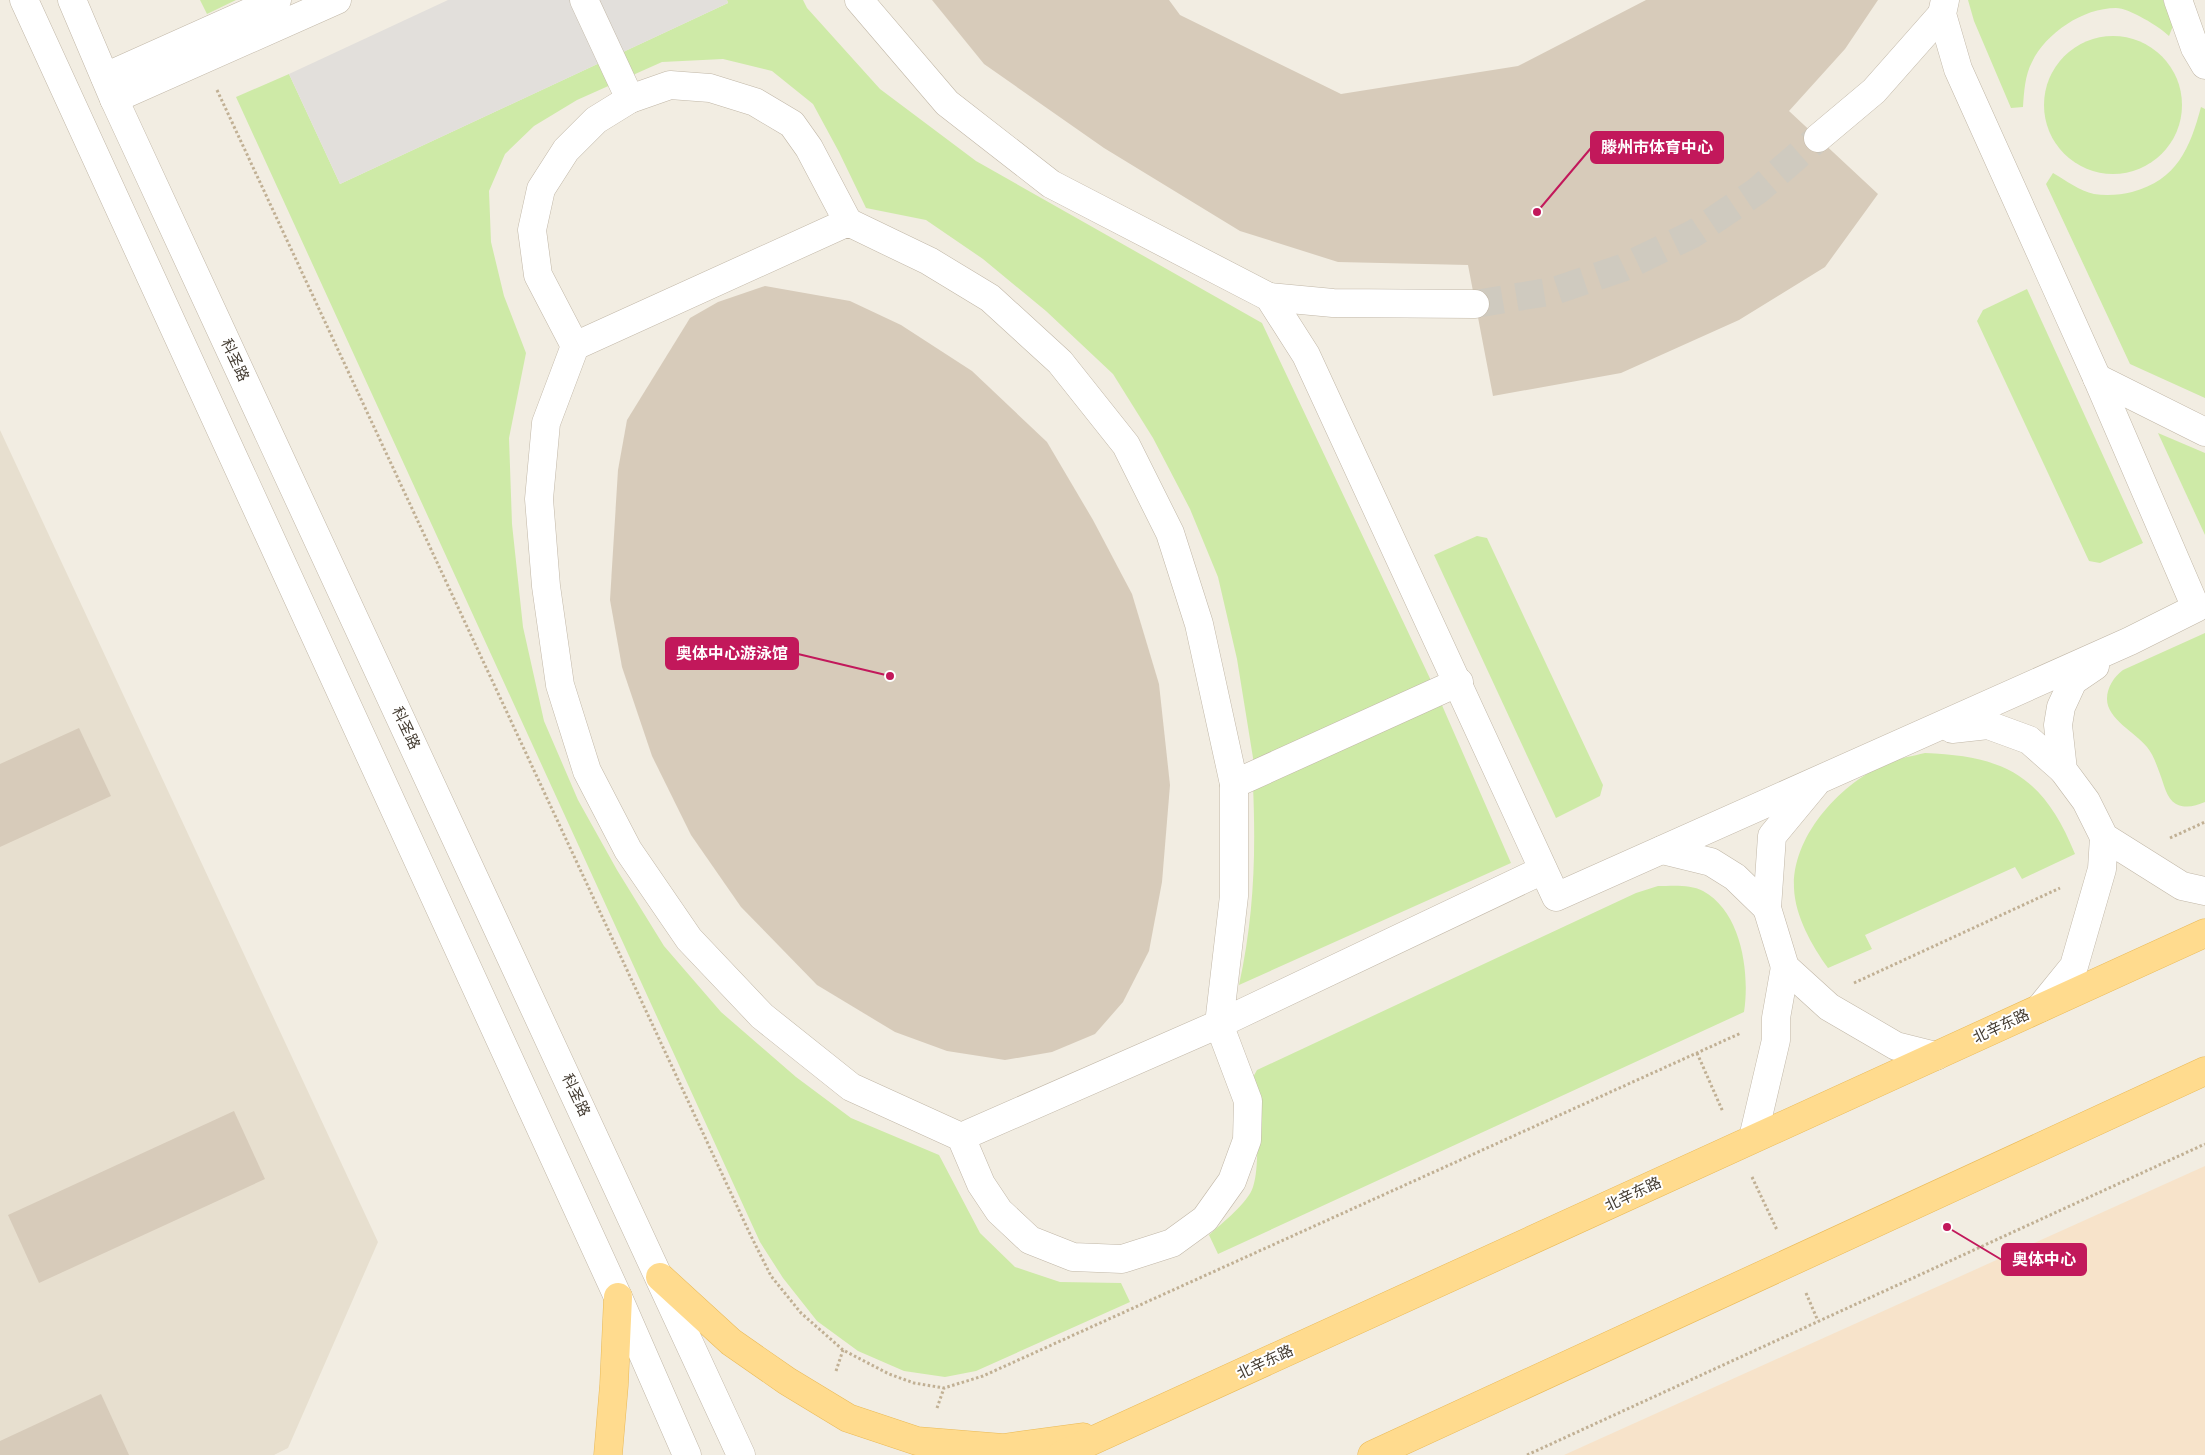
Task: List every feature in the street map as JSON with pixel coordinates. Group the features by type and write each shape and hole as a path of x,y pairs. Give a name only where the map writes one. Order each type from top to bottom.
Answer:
{"main road":[{"name":"北辛东路","path":"1061,1455 2205,933"},
{"path":"1372,1455 2205,1071"},
{"path":"660,1277 731,1342 787,1381 848,1418 917,1441 1003,1448 1107,1434"},
{"path":"608,1455 614,1385 618,1297"}],"street":[{"path":"24,0 618,1297 687,1455"},
{"name":"科圣路","path":"72,0 110,88 741,1455"},
{"path":"110,88 276,0"},
{"path":"110,88 203,60 336,0"},
{"path":"584,0 630,98"},
{"path":"859,0 947,103 1051,184 1268,297 1333,302 1475,304"},
{"path":"2178,0 2195,48 2205,65"},
{"path":"1268,297 1306,355 1459,682 1556,897 2130,642 2201,606 1958,69 1943,7"},
{"path":"1818,138 1874,91 1943,7"},
{"path":"574,346 538,275 532,230 541,189 572,144 596,120 630,98 670,85 710,88 755,102 792,124 809,148 848,222 929,260 990,298 1060,362 1126,445 1170,533 1200,624 1234,784 1234,896 1219,1024 1248,1101 1247,1140 1232,1181 1205,1219 1172,1242 1122,1259 1073,1257 1030,1240 999,1211 980,1184 961,1137 851,1087 762,1016 689,938 628,850 587,771 560,685 546,586 539,498 546,422 574,346 848,222"},
{"path":"2097,378 2205,432"},
{"path":"2064,770 2058,725 2061,707 2072,681 2130,642"},
{"path":"1234,784 1459,682"},
{"path":"1910,740 1962,727 1988,725 2029,740 2064,770 2086,801 2104,837 2182,886 2205,891"},
{"path":"1745,1142 1776,1040 1776,1018 1785,967 1767,908 1772,836 1817,780"},
{"path":"2040,1008 2074,966 2102,869 2104,837"},
{"path":"1662,850 1711,862 1735,877 1767,908"},
{"path":"961,1137 1219,1024 1543,870"},
{"path":"1785,967 1829,1007 1896,1046 1936,1056"}],"path":[{"path":"203,60 750,1234 771,1276 801,1313 843,1350 889,1374 914,1382 944,1388 983,1376 1776,1018"},
{"path":"2132,856 2205,822"},
{"path":"1820,998 2102,869"},
{"path":"1696,1053 1745,1142 1792,1262 1818,1321"},
{"path":"1527,1455 2205,1144"}],"shaded area":[{"path":"448,0 727,0 728,3 340,184 289,74"},
{"path":"0,430 378,1242 288,1448 274,1455 0,1455"},
{"path":"2205,1166 2205,1455 1564,1455"}],"green space":[{"path":"200,0 236,0 207,14"},
{"path":"727,0 803,0 807,8 880,89 976,161 1262,323 1435,689 1254,764 1237,659 1218,577 1190,509 1153,438 1113,374 1046,311 983,259 926,220 866,208 813,104 772,71 723,59 662,62 577,100 534,126 505,154 489,191 491,242 504,296 526,353 509,438 512,524 523,627 544,721 578,800 617,870 664,946 721,1012 796,1077 851,1118 939,1155 980,1233 1015,1267 1060,1282 1121,1283 1130,1302 976,1371 945,1377 904,1371 858,1351 817,1321 783,1278 760,1242 236,97 289,74 340,184 728,3"},
{"path":"1968,0 2163,0 2173,26 2169,36 2144,19 2128,11 2116,8 2103,9 2079,17 2056,32 2038,51 2028,72 2023,107 2011,108 1974,21"},
{"path":"2113,36 2139,41 2151,47 2162,56 2171,67 2177,79 2182,105 2177,131 2171,143 2162,154 2151,163 2139,169 2113,174 2087,169 2075,163 2064,154 2055,143 2049,131 2044,105 2049,79 2055,67 2064,56 2075,47 2087,41"},
{"path":"2201,107 2205,109 2205,398 2130,364 2046,184 2053,173 2078,188 2094,194 2123,194 2147,187 2171,171 2179,160 2192,136"},
{"path":"2027,289 2143,543 2100,563 2089,561 1977,321 1983,310"},
{"path":"2158,433 2205,453 2205,535"},
{"path":"1477,536 1487,538 1603,785 1600,796 1556,818 1434,555"},
{"path":"2205,633 2205,802 2187,807 2176,804 2170,798 2151,753 2142,741 2116,719 2108,706 2107,695 2112,683 2123,670"},
{"path":"1441,703 1511,863 1239,985 1248,935 1253,886 1253,786"},
{"path":"1925,753 1978,759 2000,766 2019,776 2035,789 2050,806 2075,854 2022,879 2015,867 1865,935 1872,949 1828,968 1805,930 1797,909 1794,888 1796,868 1801,849 1823,813 1854,783 1888,763"},
{"path":"1658,886 1681,886 1698,889 1716,901 1727,913 1735,928 1744,963 1746,997 1744,1012 1218,1254 1209,1235 1246,1200 1253,1187 1257,1164 1257,1133 1252,1079 1257,1070 1636,893"}],"building":[{"path":"932,0 1169,0 1180,15 1341,94 1518,66 1646,0 1878,0 1845,49 1789,111 1878,194 1825,267 1739,320 1621,373 1493,396 1468,265 1338,262 1240,231 1104,148 984,64"},
{"path":"765,286 850,301 901,325 972,371 1047,442 1093,520 1132,594 1159,684 1170,785 1162,882 1149,951 1123,1002 1095,1034 1052,1052 1005,1060 947,1051 895,1032 817,985 741,907 691,835 652,756 622,667 610,600 618,470 627,420 690,318 718,302"},
{"path":"79,728 111,796 0,847 0,764"},
{"path":"234,1111 265,1179 39,1283 8,1215"},
{"path":"101,1394 129,1455 0,1455 0,1441"}],"tunnel":[{"path":"1475,304 1554,291 1622,268 1693,234 1757,191 1818,138"}],"place":[{"name":"滕州市体育中心","path":"1537,212"},
{"name":"奥体中心游泳馆","path":"890,676"},
{"name":"奥体中心","path":"1947,1227"}]}
